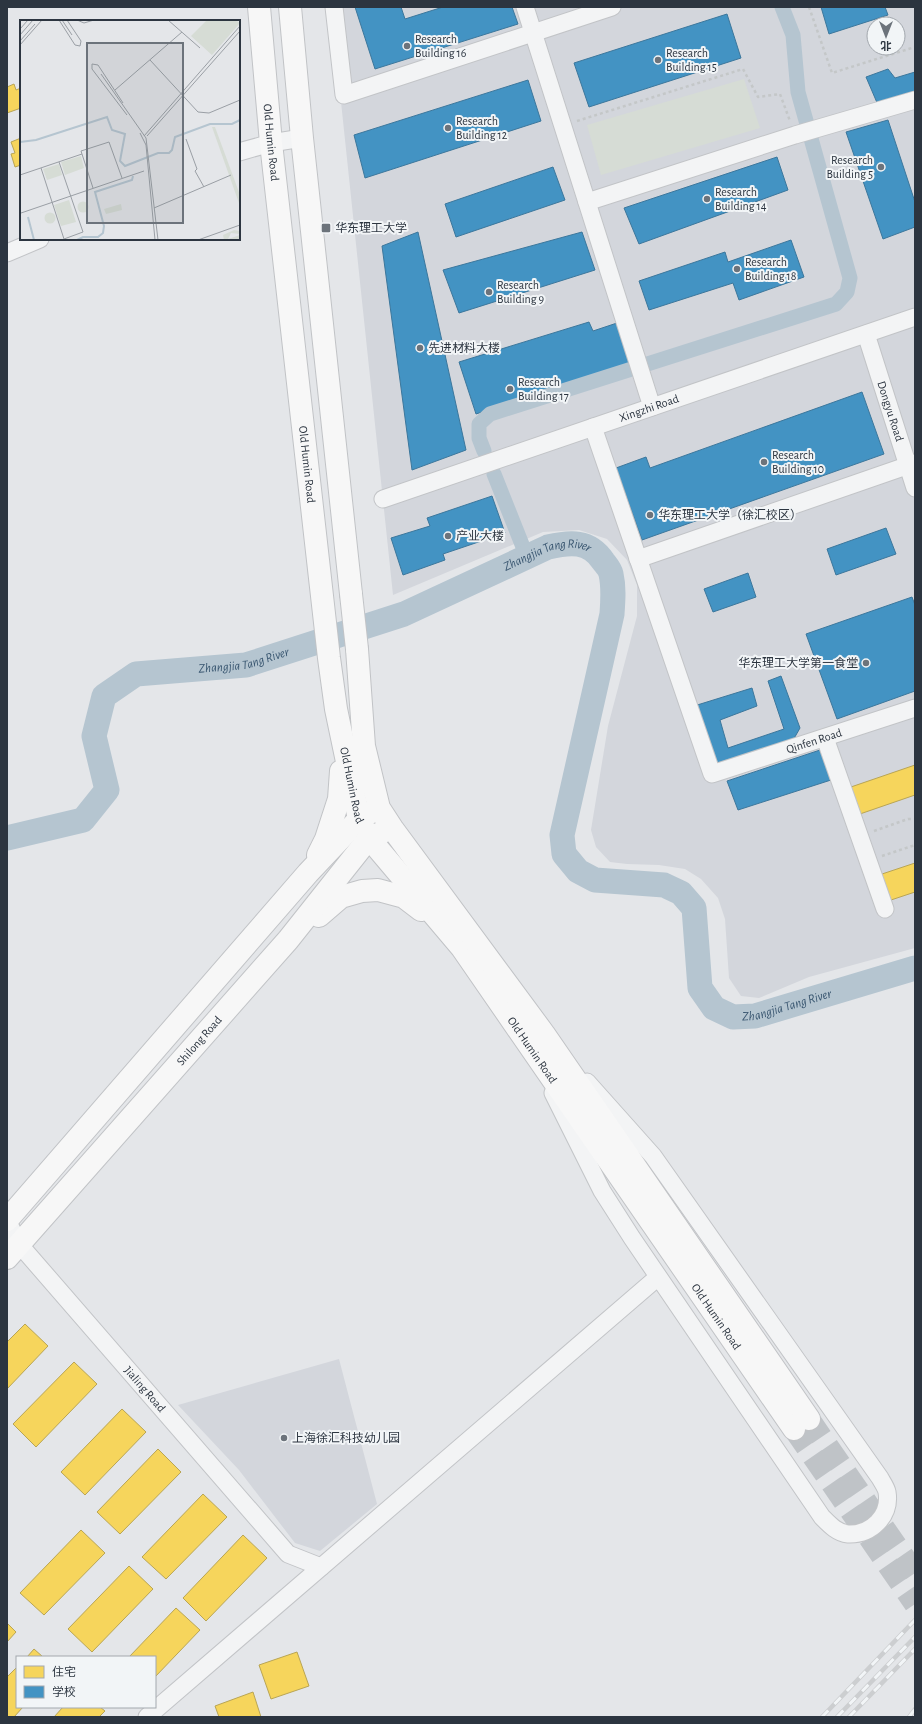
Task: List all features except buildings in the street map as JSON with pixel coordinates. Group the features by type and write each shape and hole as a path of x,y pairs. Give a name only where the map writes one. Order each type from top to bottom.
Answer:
{"main road":[{"name":"Old Humin Road","path":"260,7 271,143 329,658 336,710 358,819 369,838 462,948 536,1040"},
{"name":"Old Humin Road","path":"290,7 302,138 357,649 364,746 380,808 392,828 536,1040 801,1424"},
{"path":"308,873 326,839 339,799 344,748"},
{"path":"7,1220 308,873 358,819 380,808"},
{"name":"Shilong Road","path":"13,1251 288,940 369,838 392,828"},
{"path":"288,940 341,897 362,891 378,890 404,897 420,909 462,948"}],"street":[{"path":"334,7 344,95 612,7"},
{"path":"525,7 652,407"},
{"path":"587,202 819,127 915,100"},
{"path":"240,152 271,143 302,138"},
{"path":"7,254 38,240"},
{"name":"Xingzhi Road","path":"383,499 915,317"},
{"name":"Dongyu Road","path":"866,334 911,464 915,488"},
{"path":"593,427 638,559 911,464"},
{"name":"Qinfen Road","path":"638,559 712,774 915,708"},
{"path":"825,738 885,909"},
{"path":"536,1040 653,1156 880,1478 887,1491 888,1503 883,1517 874,1527 861,1532 847,1534 832,1528 822,1517 658,1277 602,1191 536,1040"},
{"name":"Jialing Road","path":"7,1220 13,1251 288,1554 321,1567"},
{"path":"147,1717 658,1277"}],"path":[{"path":"809,7 832,73 915,47"},
{"path":"563,126 743,69 758,97 780,94 795,135"},
{"path":"859,836 908,819 915,819"},
{"path":"868,861 915,845"}],"shaded area":[{"name":"华东理工大学（徐汇校区）","path":"331,7 915,7 915,948 809,977 759,998 741,996 729,978 725,919 718,898 701,879 685,869 659,865 610,862 596,847 591,830 608,726 637,616 637,585 627,560 607,539 579,530 543,532 393,595"},
{"path":"744,79 760,128 601,175 587,125"},
{"name":"上海徐汇科技幼儿园","path":"339,1359 377,1504 320,1551 295,1543 239,1470 178,1405"}],"waterway":[{"path":"484,451 479,438 479,424 490,414 836,304 847,292 850,278 798,92 793,35 782,7"},
{"path":"494,474 527,557"},
{"name":"Zhangjia Tang River","path":"7,838 83,820 107,790 94,736 104,696 136,674 246,665 404,614 548,547 564,544 578,544 592,549 598,554 609,569 613,584 613,604 562,835 564,854 578,871 595,880 664,885 681,893 694,908 700,988 714,1008 733,1017 755,1016 915,968"}],"tunnel":[{"path":"809,1419 915,1573"},
{"path":"794,1429 915,1604"}],"railway":[{"path":"822,1717 915,1620"},
{"path":"837,1717 915,1637"},
{"path":"849,1717 915,1649"},
{"path":"909,1717 915,1709"}],"place":[{"name":"Research Building 16","path":"407,46"},
{"name":"Research Building 15","path":"658,60"},
{"name":"Research Building 12","path":"448,128"},
{"name":"Research Building 5","path":"881,167"},
{"name":"Research Building 14","path":"707,199"},
{"name":"华东理工大学","path":"326,228"},
{"name":"Research Building 18","path":"737,269"},
{"name":"Research Building 9","path":"489,292"},
{"name":"先进材料大楼","path":"420,348"},
{"name":"Research Building 17","path":"510,389"},
{"name":"Research Building 10","path":"764,462"},
{"name":"华东理工大学（徐汇校区）","path":"650,515"},
{"name":"产业大楼","path":"448,536"},
{"name":"华东理工大学第一食堂","path":"866,663"},
{"name":"上海徐汇科技幼儿园","path":"284,1438"}]}
